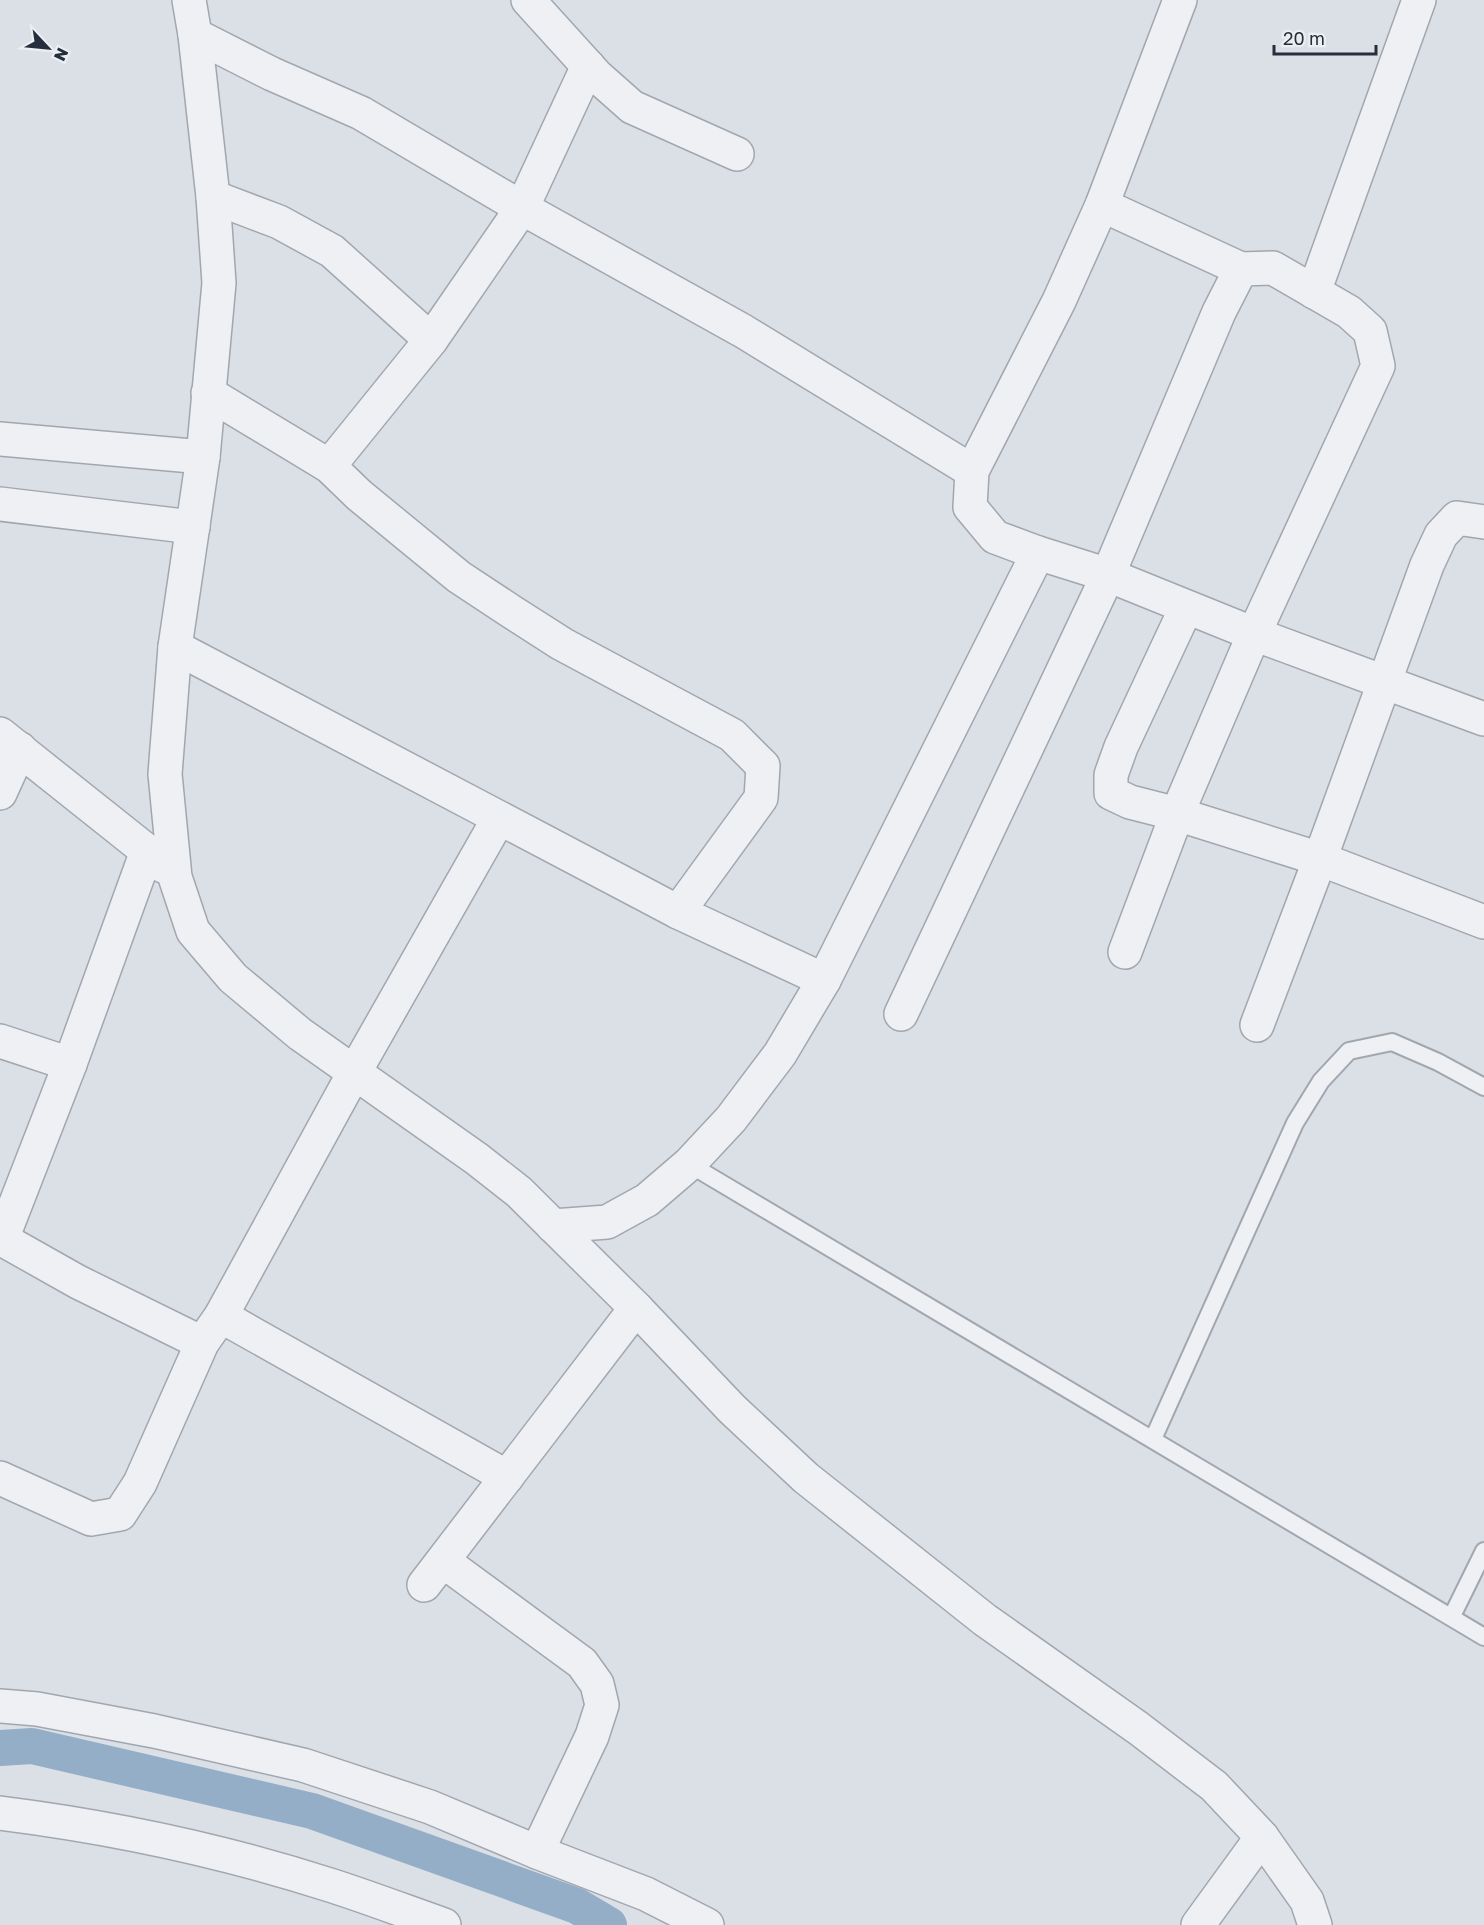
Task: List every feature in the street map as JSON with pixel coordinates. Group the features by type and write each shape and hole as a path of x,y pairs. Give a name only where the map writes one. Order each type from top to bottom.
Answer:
{"street":[{"path":"189,0 213,197 219,284 203,457 175,647 165,774 175,877 193,931 233,978 300,1034 477,1159 519,1192 636,1308 732,1409 806,1478 985,1620 1138,1728 1214,1786 1262,1837 1307,1901 1315,1925"},
{"path":"528,0 588,66 632,107 737,154"},
{"path":"1180,0 1102,205 1059,301 972,471 970,507 996,537 1038,554 1108,575 1186,608 1484,719"},
{"path":"1314,292 1419,0"},
{"path":"195,35 272,74 361,113 522,208 743,331 972,471"},
{"path":"329,466 430,340 522,208 588,66"},
{"path":"213,197 279,222 332,251 430,340"},
{"path":"1102,205 1241,269 1273,268 1349,312 1370,331 1378,366 1254,634 1177,814 1125,952"},
{"path":"901,1014 1108,575 1219,312 1241,269"},
{"path":"208,393 329,466 359,495 459,577 562,644 732,735 763,766 761,798 678,912"},
{"path":"0,439 203,457"},
{"path":"0,504 193,526"},
{"path":"1257,1025 1320,859 1426,565 1441,535 1457,518 1484,522"},
{"path":"553,1226 607,1222 647,1200 689,1164 731,1119 780,1054 824,980 1038,554"},
{"path":"1186,608 1120,747 1111,775 1111,793 1130,802 1177,814 1320,859 1484,921"},
{"path":"175,647 678,912 824,980"},
{"path":"0,793 10,742 147,851 175,877"},
{"path":"0,1478 91,1519 120,1514 140,1484 202,1343 221,1316 354,1073 499,818"},
{"path":"147,851 70,1064 1,1238 78,1282 202,1343"},
{"path":"0,1041 70,1064"},
{"path":"537,1852 592,1736 602,1705 597,1684 582,1664 433,1573 636,1308"},
{"path":"221,1316 507,1477"},
{"path":"0,1706 37,1709 154,1731 303,1765 430,1807 646,1894 707,1925"},
{"path":"0,1813 58,1820 190,1846 331,1886 444,1925"},
{"path":"1198,1925 1262,1837"}],"lane":[{"path":"1153,1439 1295,1123 1321,1081 1349,1051 1392,1042 1438,1062 1484,1087"},
{"path":"689,1164 1484,1636"},
{"path":"1452,1616 1484,1551"}],"waterway":[{"path":"0,1748 32,1746 312,1811 577,1906 609,1925"}]}
